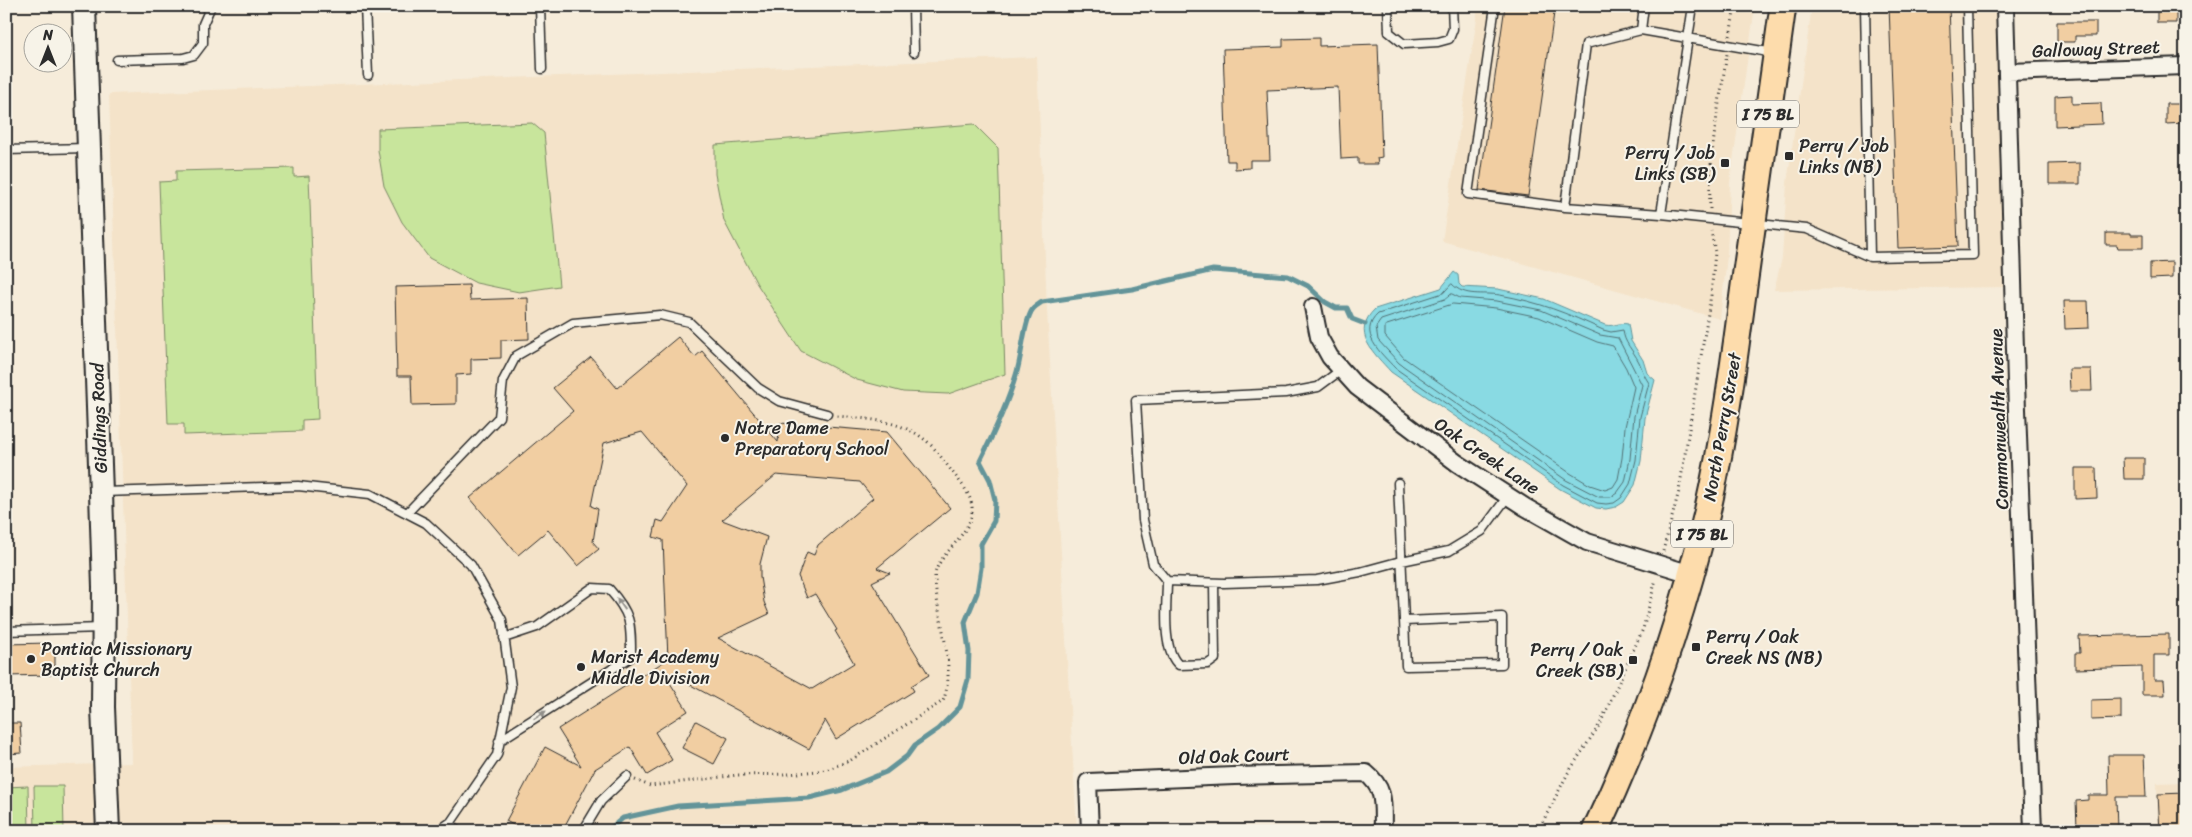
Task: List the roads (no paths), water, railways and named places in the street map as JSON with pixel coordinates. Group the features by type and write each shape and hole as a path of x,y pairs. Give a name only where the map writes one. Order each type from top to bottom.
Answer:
{"main road":[{"name":"North Perry Street","path":"1595,831 1638,732 1669,647 1691,574 1722,440 1783,6"}],"street":[{"name":"Giddings Road","path":"84,6 102,492 103,707 108,831"},
{"name":"Commonwealth Avenue","path":"2005,6 2033,831"},
{"name":"Galloway Street","path":"2007,72 2186,66"},
{"name":"Oak Creek Lane","path":"1313,307 1319,338 1330,357 1341,370 1357,387 1457,463 1508,496 1586,542 1691,574"},
{"name":"Old Oak Court","path":"1090,831 1088,782 1366,773 1376,781 1382,792 1383,831"}],"lane":[{"path":"117,60 183,58 194,55 203,43 203,24 210,6"},
{"path":"365,6 368,76"},
{"path":"540,6 542,69"},
{"path":"913,6 914,52"},
{"path":"1388,6 1390,32 1404,44 1438,42 1448,38 1453,29 1452,6"},
{"path":"1495,6 1468,194 1565,207 1710,218 1807,229 1870,257 1973,255 1967,6"},
{"path":"1641,30 1644,6"},
{"path":"1661,214 1694,6"},
{"path":"1865,6 1870,257"},
{"path":"1565,207 1586,44 1641,30 1776,54"},
{"path":"6,150 89,148"},
{"path":"407,513 499,417 503,381 516,356 573,323 660,315 689,322 758,388 778,401 827,414"},
{"path":"1214,583 1215,659 1208,664 1179,665 1173,660 1168,642 1167,581 1153,564 1143,520 1136,400 1286,393 1318,387 1341,370"},
{"path":"1398,484 1400,561 1406,666 1502,664 1502,617 1404,621"},
{"path":"102,492 298,486 370,494 426,523 471,565 502,620 511,687 497,754 451,822 438,831"},
{"path":"1167,581 1214,583 1317,580 1448,551 1482,531 1508,496"},
{"path":"500,741 630,657 630,623 623,605 609,589 592,588 537,627 504,638"},
{"path":"6,631 104,628"},
{"path":"583,831 600,801 627,776"},
{"path":"451,822 457,831"}],"water":[{"path":"1454,272 1458,275 1459,284 1462,287 1498,289 1544,299 1605,325 1628,324 1631,341 1643,360 1647,373 1655,380 1645,418 1641,461 1635,485 1624,502 1616,507 1596,508 1560,489 1391,372 1372,350 1367,342 1365,326 1375,309 1441,288"}],"waterway":[{"path":"607,831 623,818 678,806 809,798 842,790 886,772 907,756 915,745 938,729 960,707 968,680 969,651 965,622 977,593 981,568 981,544 994,521 995,500 990,480 980,461 1000,419 1012,386 1018,368 1028,318 1033,309 1042,302 1132,289 1213,270 1288,276 1308,286 1325,302 1336,308 1347,308 1352,319 1365,324"}],"place":[{"name":"Perry / Job Links (NB)","path":"1789,156"},
{"name":"Perry / Job Links (SB)","path":"1725,163"},
{"name":"Notre Dame Preparatory School","path":"725,438"},
{"name":"Perry / Oak Creek NS (NB)","path":"1696,647"},
{"name":"Pontiac Missionary Baptist Church","path":"31,659"},
{"name":"Perry / Oak Creek (SB)","path":"1633,660"},
{"name":"Marist Academy Middle Division","path":"581,667"}]}
